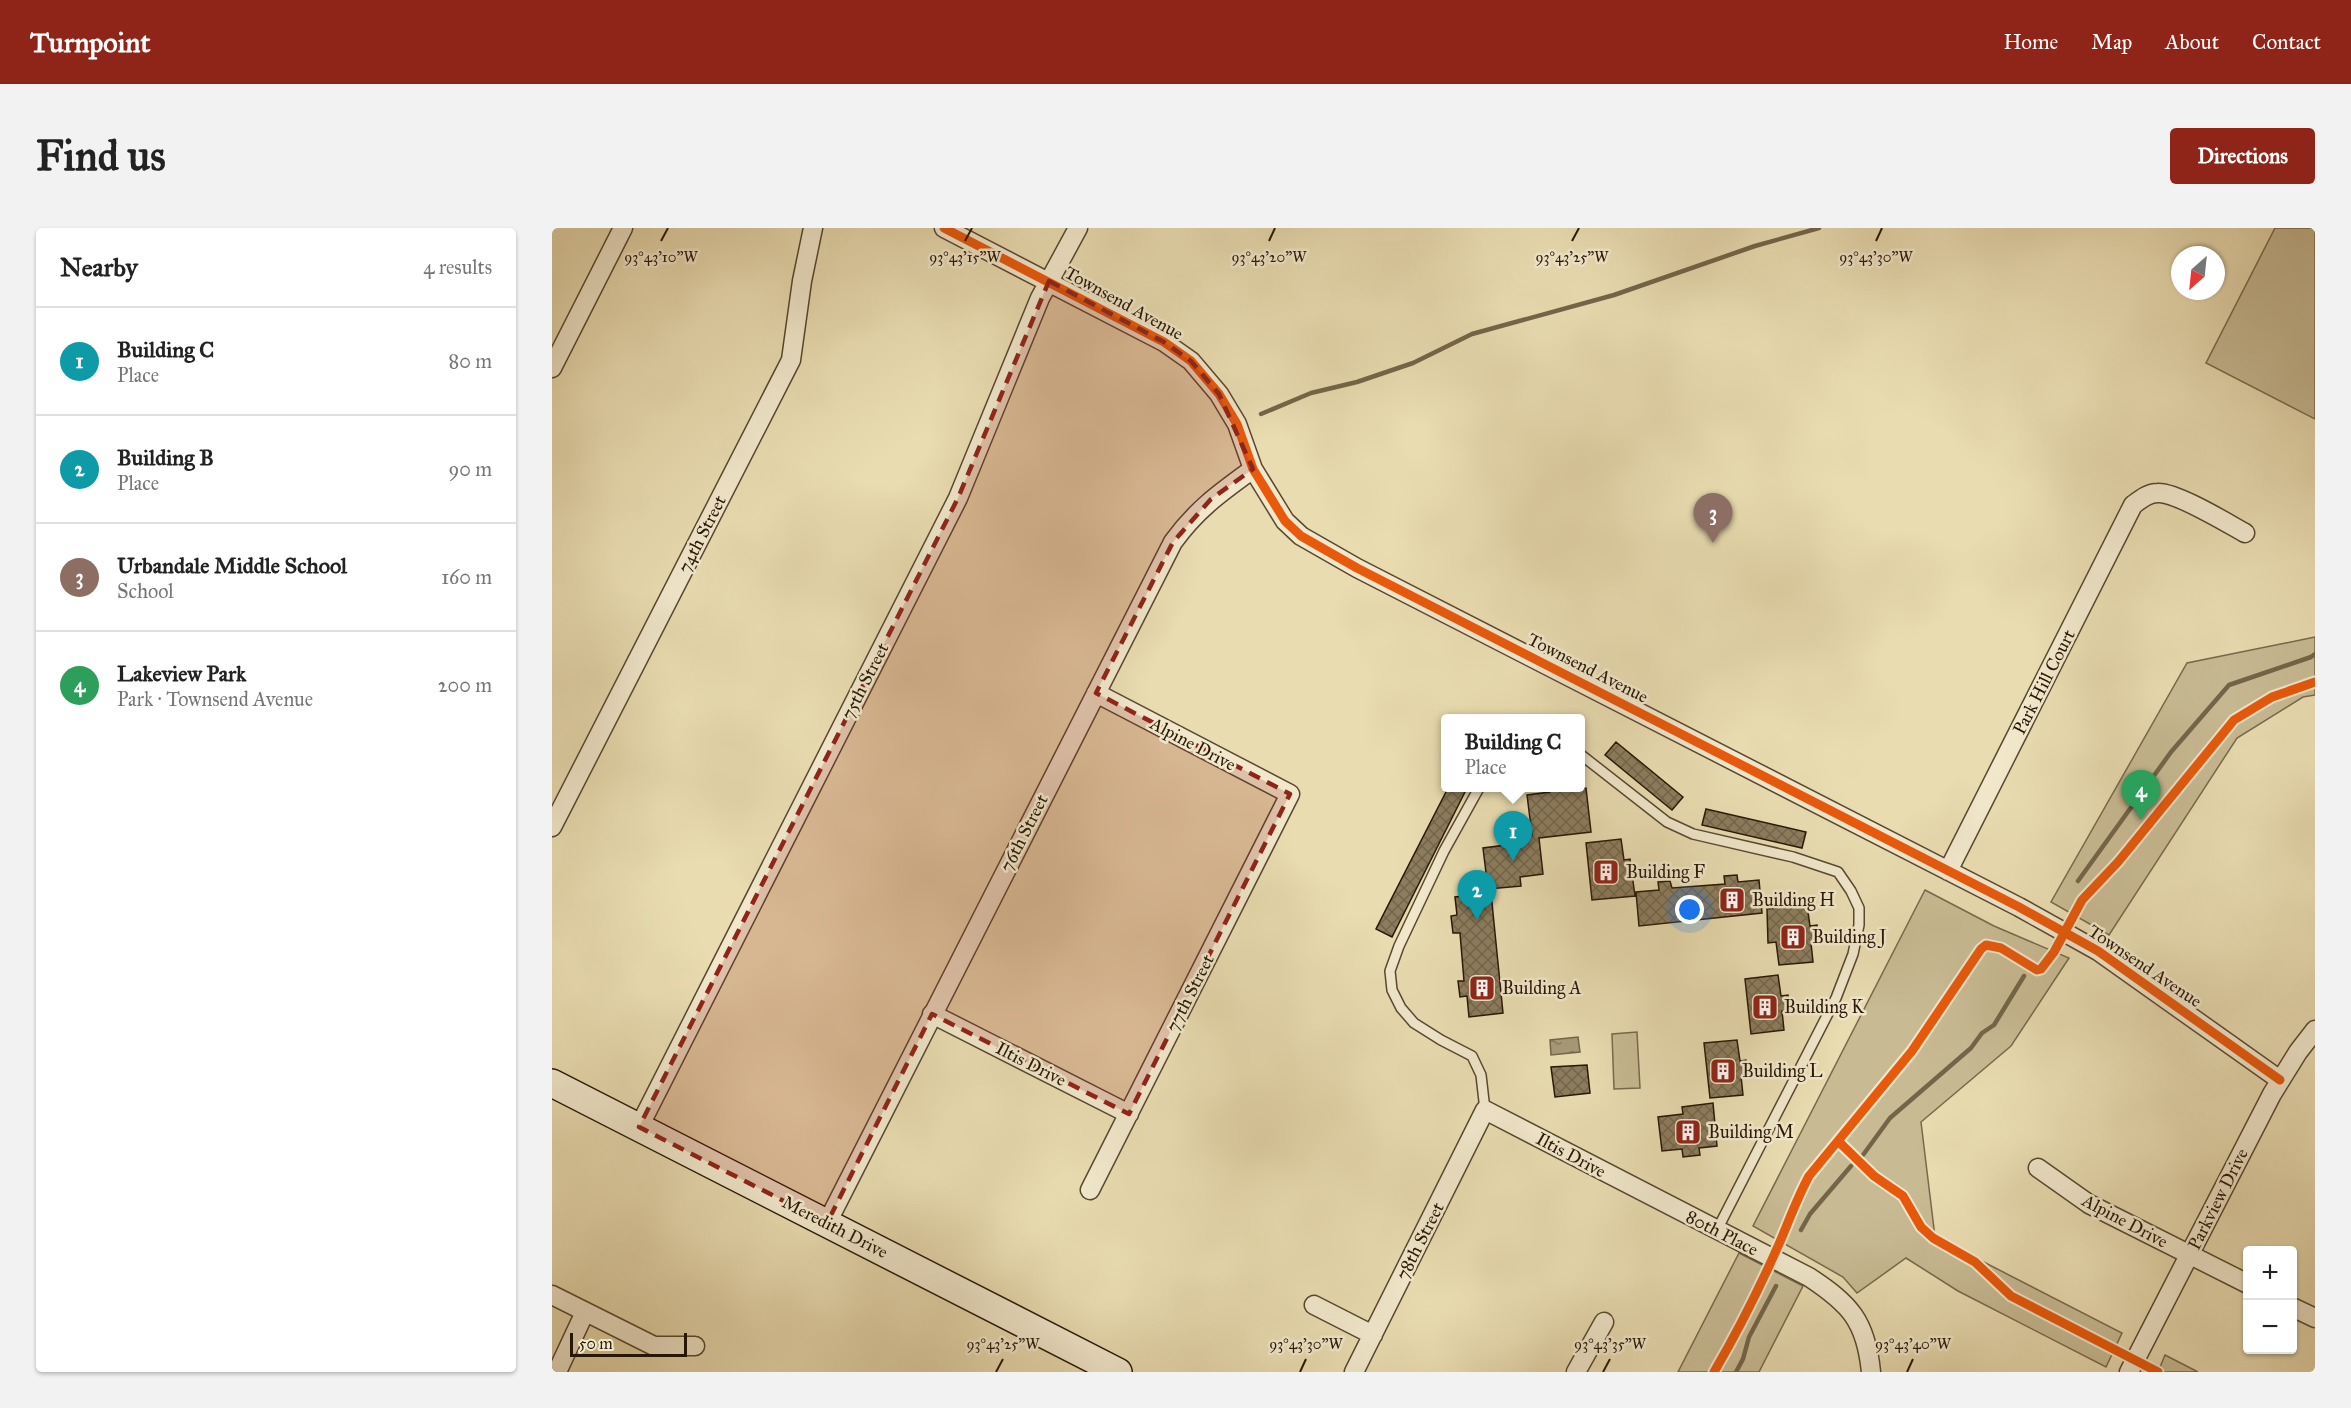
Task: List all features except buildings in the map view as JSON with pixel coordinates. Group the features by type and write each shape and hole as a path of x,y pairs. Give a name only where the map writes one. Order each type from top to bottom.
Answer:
{"main road":[{"name":"Meredith Drive","path":"552,1083 1118,1372"}],"street":[{"path":"552,368 623,228"},
{"name":"74th Street","path":"552,827 790,360 813,228"},
{"name":"Townsend Avenue","path":"944,228 1164,342 1191,361 1206,377 1237,424 1253,469 1285,520 1302,536 1323,550 1948,871 2098,951 2280,1080"},
{"name":"75th Street","path":"639,1127 958,498 1040,298 1078,228"},
{"name":"76th Street","path":"827,1223 1173,542 1191,518 1210,499 1253,469"},
{"name":"Park Hill Court","path":"1948,871 2133,505 2145,496 2159,493 2173,496 2245,532"},
{"name":"Alpine Drive","path":"1096,693 1290,794"},
{"name":"77th Street","path":"1090,1190 1290,794"},
{"name":"Iltis Drive","path":"932,1014 1129,1114"},
{"name":"Parkview Drive","path":"2129,1372 2280,1080 2315,1030"},
{"name":"Iltis Drive","path":"1485,1110 1658,1200"},
{"name":"78th Street","path":"1354,1372 1485,1110"},
{"name":"Alpine Drive","path":"2038,1168 2089,1204 2243,1282"},
{"name":"80th Place","path":"1658,1200 1809,1277 1837,1296 1852,1312 1862,1331 1869,1352 1871,1372"},
{"path":"552,1295 654,1346 695,1346"},
{"path":"1314,1305 1372,1335"},
{"path":"2297,1309 2315,1318"},
{"path":"557,1372 585,1312"},
{"path":"1576,1372 1605,1322"}],"lane":[{"path":"1585,757 1667,822 1693,834 1782,854 1838,872 1859,908 1859,925 1853,954 1836,998 1717,1230"},
{"path":"1477,792 1444,851 1399,946 1390,971 1392,990 1401,1008 1414,1023 1472,1056 1481,1075 1485,1110"}],"highlighted area":[{"path":"1049,281 1164,342 1191,361 1219,394 1253,469 1211,499 1173,542 1096,693 1290,794 1129,1114 932,1014 827,1223 639,1127 958,498"}],"shaded area":[{"path":"2275,228 2315,228 2315,419 2206,363"},
{"path":"2315,637 2315,695 2303,697 2237,738 2109,935 2051,902 2187,663"},
{"path":"1925,890 1994,926 2069,958 2011,1046 1921,1122 1935,1237 2122,1333 2106,1367 1958,1291 1906,1258 1857,1293 1843,1277 1753,1226"},
{"path":"1637,1032 1640,1088 1614,1089 1612,1034"},
{"path":"1739,1253 1803,1286 1759,1372 1678,1372"},
{"path":"2165,1355 2198,1372 2158,1372"}],"water":[{"path":"1578,1037 1580,1052 1551,1055 1550,1040"}],"waterway":[{"path":"1261,414 1311,393 1357,382 1413,363 1472,334 1614,295 1755,246 1819,228"},
{"path":"2078,881 2171,752 2229,685 2315,654"},
{"path":"1863,1155 1890,1118 1971,1048 1982,1033 1994,1025 2024,976"},
{"path":"1801,1230 1810,1214 1851,1166"},
{"path":"1736,1372 1743,1359 1749,1337 1776,1286"}],"cycle path":[{"path":"944,228 1164,342 1191,361 1219,394 1237,424 1253,469 1285,521 1301,536 1357,568 2019,907 2098,951 2280,1080"},
{"path":"1714,1372 1756,1293 1809,1176 1912,1051 1981,949 1986,945 2001,948 2037,970 2041,969 2054,952 2082,900 2118,862 2234,720 2272,697 2315,682"},
{"path":"1838,1141 1874,1176 1903,1196 1921,1227 1933,1238 1975,1262 2011,1296 2158,1372"}],"place":[{"name":"Urbandale Middle School","path":"1713,543"},
{"name":"Lakeview Park","path":"2141,820"},
{"name":"Building C","path":"1513,861"},
{"name":"Building F","path":"1606,872"},
{"name":"Building H","path":"1732,900"},
{"name":"Building B","path":"1477,920"},
{"name":"Building J","path":"1793,937"},
{"name":"Building A","path":"1482,988"},
{"name":"Building K","path":"1765,1007"},
{"name":"Building L","path":"1723,1071"},
{"name":"Building M","path":"1688,1132"}]}
